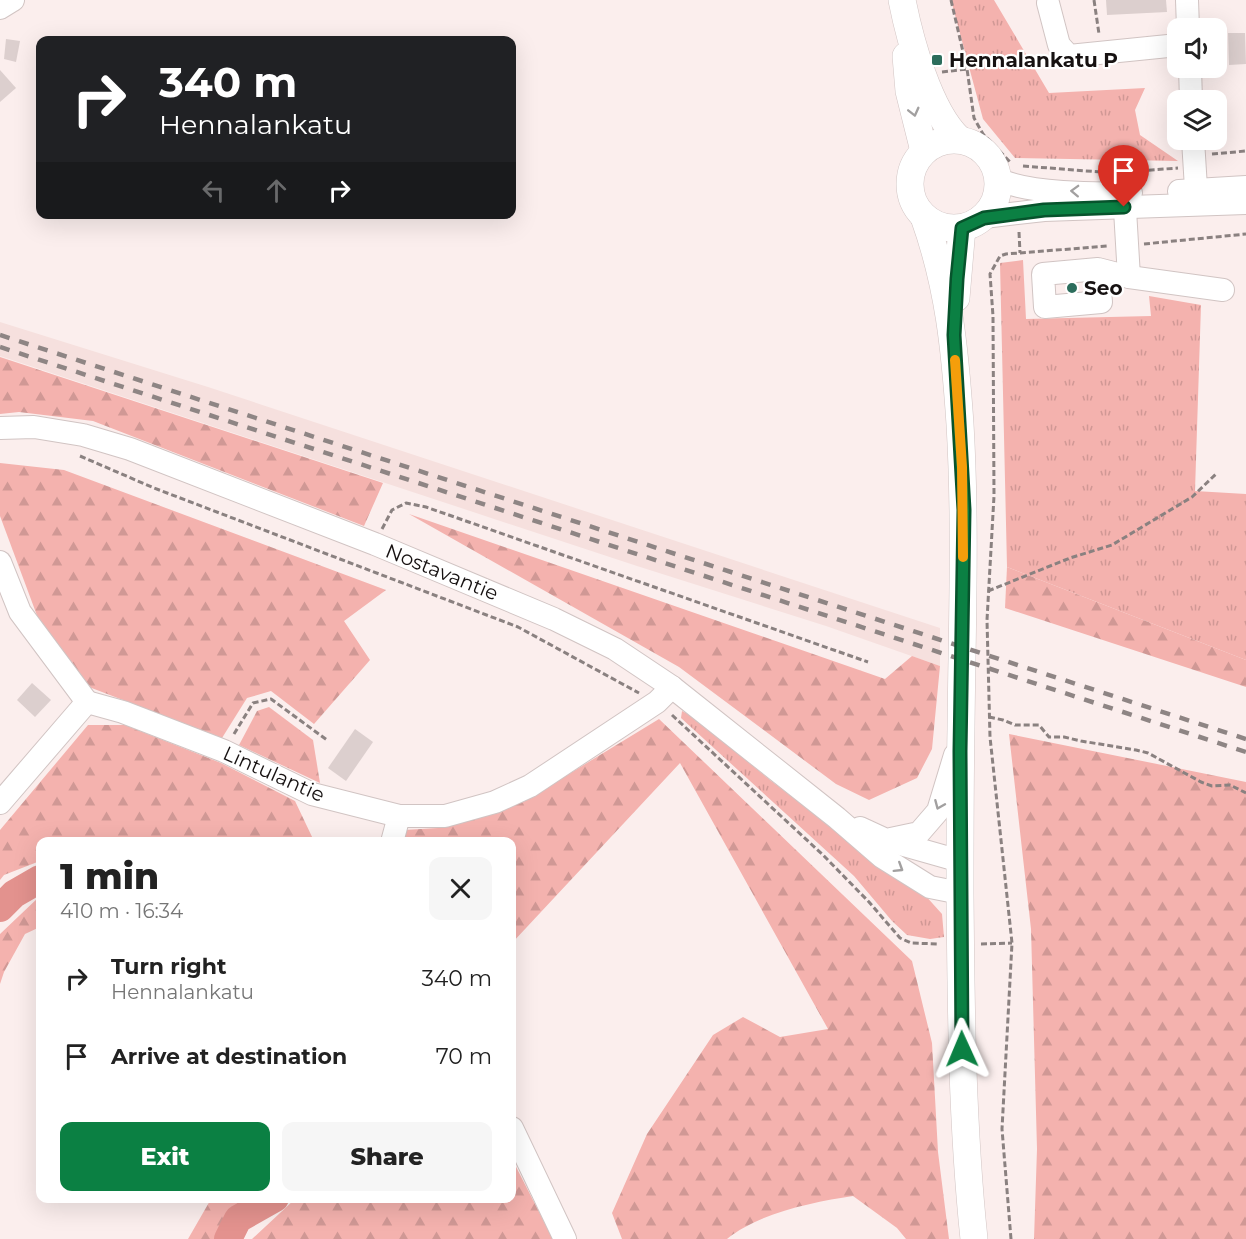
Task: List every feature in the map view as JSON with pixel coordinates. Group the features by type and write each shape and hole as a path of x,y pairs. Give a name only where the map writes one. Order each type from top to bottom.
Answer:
{"main road":[{"path":"903,6 928,86 946,124 958,139"},
{"path":"903,6 909,91 924,151"},
{"path":"924,217 942,226 973,223 992,208 997,196 998,179 991,158 982,149 971,142 958,139 935,143 924,151 910,175 910,191 915,205 924,217 935,248 954,335"},
{"path":"973,223 957,279 954,335 964,510 960,861 963,1096 974,1239"}],"street":[{"path":"0,8 13,0"},
{"path":"1187,0 1188,18"},
{"path":"1048,3 1059,45 1069,56 1167,46"},
{"path":"1194,150 1196,187"},
{"path":"998,179 1015,186 1124,200"},
{"path":"1196,187 1246,203"},
{"path":"973,223 1196,187 1246,187"},
{"path":"1124,200 1129,278"},
{"path":"1098,269 1129,278 1223,290"},
{"name":"Nostavantie","path":"0,428 33,427 82,435 130,449 375,544 554,618 615,650 664,695 837,818 882,857 930,887 960,893"},
{"path":"0,562 20,612 87,702 0,804"},
{"name":"Lintulantie","path":"87,702 123,712 224,751 312,794 399,816 445,816 495,802 521,790 664,695"},
{"path":"886,840 919,833 938,811 954,762 961,728"},
{"path":"393,837 399,816"},
{"name":"Nostavantie","path":"837,818 886,840 960,861"},
{"path":"516,1136 565,1239"}],"path":[{"path":"951,0 977,123 983,134 1013,165 1113,173 1196,187 1212,153 1246,151"},
{"path":"1094,0 1101,54"},
{"path":"939,72 967,69"},
{"path":"1011,1239 1002,1128 1012,943 989,717 988,591 993,496 992,269 1000,256 1006,254 1246,234"},
{"path":"77,454 154,488 518,627 664,695 674,716 823,855 900,938 911,943 944,944"},
{"path":"988,591 1070,558 1112,545 1192,497 1216,474"},
{"path":"375,544 392,510 406,503 426,507 868,662"},
{"path":"224,751 252,703 271,699 327,740"},
{"path":"989,717 1015,725 1039,725 1049,737 1064,737 1142,751 1201,782 1212,786 1230,785 1246,793"},
{"path":"979,944 1012,943"}],"shaded area":[{"path":"0,322 208,387 940,628 940,666 826,626 0,356"}],"green space":[{"path":"951,0 994,0 1049,93 1145,88 1135,110 1140,135 1178,161 1015,158 983,119"},
{"path":"1023,260 1026,319 1151,316 1149,296 1201,305 1195,491 1246,494 1246,660 1007,567 1000,263"},
{"path":"0,357 383,483 364,526 93,421 19,412 0,414"},
{"path":"0,463 64,470 386,590 344,621 370,660 314,724 271,691 247,698 222,738 89,687 42,629 0,516"},
{"path":"409,514 885,679 912,656 940,666 932,749 917,778 869,800 836,784 679,667"},
{"path":"1007,567 1246,660 1246,687 1005,608"},
{"path":"269,707 313,740 320,783 239,745 257,711"},
{"path":"682,711 694,717 770,780 924,894 942,914 944,937 930,939 907,935 892,921 854,876 681,718"},
{"path":"659,719 912,961 932,1043 938,1152 949,1239 906,1239 897,1228 853,1196 787,1210 755,1222 727,1239 622,1239 612,1213 647,1134 713,1035 743,1017 780,1037 828,1029 680,763 516,939 516,837 403,837 404,830 438,828 523,802"},
{"path":"88,725 125,725 221,763 295,801 312,837 36,837 36,863 4,875 0,880 0,830"},
{"path":"1009,734 1246,782 1246,1239 1034,1239 1037,1149 1031,929"},
{"path":"36,900 36,929 25,934 0,984 0,934"},
{"path":"516,1167 553,1239 252,1239 291,1203 516,1203"},
{"path":"209,1203 247,1203 237,1210 222,1239 188,1239"}],"building":[{"path":"1106,0 1166,0 1167,12 1107,15"},
{"path":"1228,33 1245,33 1246,64 1229,65"},
{"path":"6,39 20,41 16,62 4,59"},
{"path":"0,70 16,88 0,102"},
{"path":"32,683 51,700 35,717 17,700"},
{"path":"355,729 373,742 346,781 328,768"}],"waterway":[{"path":"0,908 14,894 36,881"},
{"path":"228,1239 238,1219 266,1203"}],"railway":[{"path":"0,335 1246,739"},
{"path":"0,347 1246,752"}],"slow traffic":[{"path":"955,360 964,510 963,557"}],"place":[{"name":"Hennalankatu P","path":"937,60"},
{"name":"Seo","path":"1072,288"}],"route":[{"path":"962,1049 960,751 964,510 954,335 962,228 984,218 1044,210 1124,207"}]}
